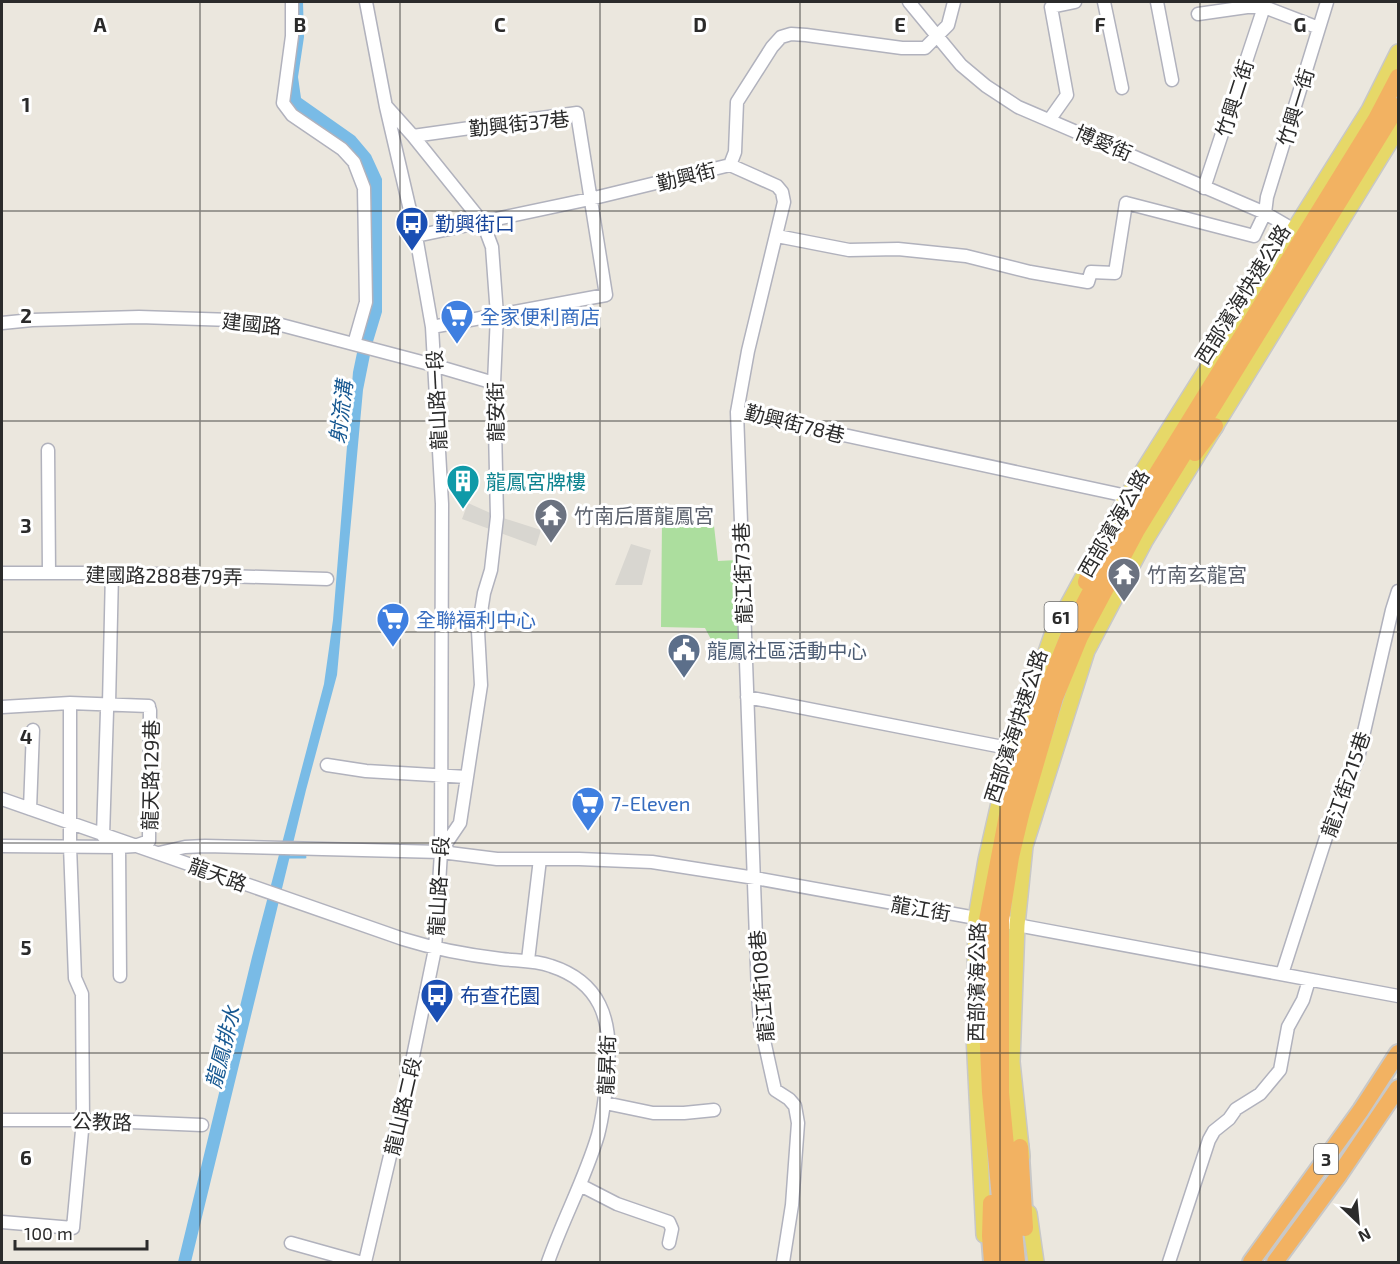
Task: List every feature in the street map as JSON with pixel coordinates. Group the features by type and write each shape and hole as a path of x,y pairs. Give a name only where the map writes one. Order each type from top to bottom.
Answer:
{"highway":[{"name":"西部濱海快速公路","path":"995,921 1022,812 1056,698 1080,638 1137,530 1309,240 1398,77"},
{"name":"西部濱海快速公路","path":"1006,1263 1006,1142 986,1000 1009,805 1044,696 1072,627 1130,515 1398,106"},
{"path":"1137,530 1215,426"},
{"path":"1072,627 1096,552"},
{"name":"3","path":"1251,1263 1347,1129 1398,1053"},
{"name":"3","path":"1275,1263 1398,1088"},
{"path":"1006,1142 1026,1261"},
{"path":"992,1263 990,1236 1006,1142"}],"main road":[{"name":"西部濱海公路","path":"985,1263 978,1156 974,1035 995,921 1025,846 1087,651 1145,541 1215,426 1309,240 1398,52"},
{"name":"西部濱海公路","path":"1006,1142 1012,1062 986,860 1013,749 1053,632 1127,496 1309,240 1398,129"}],"street":[{"path":"292,2 292,36 283,103 292,115 342,149 354,162 364,188 366,302 355,344"},
{"name":"龍山路一段","path":"366,2 386,106 416,236 432,327 442,504 441,852 435,949"},
{"name":"博愛街","path":"909,2 961,65 986,86 1018,107 1265,213 1309,240"},
{"path":"937,38 948,25 954,2"},
{"path":"1050,119 1067,95 1051,7 1075,2"},
{"path":"1104,2 1122,88"},
{"path":"1157,2 1172,80"},
{"name":"竹興一街","path":"1265,213 1267,197 1327,2"},
{"path":"1198,15 1247,7 1264,7 1319,28"},
{"name":"竹興二街","path":"1204,188 1264,7"},
{"name":"勤興街","path":"416,236 590,199 730,165 735,152 737,102 772,47 781,37 792,34 806,35 902,48 925,48 937,38"},
{"name":"龍安街","path":"386,106 483,223 492,247 497,315 494,383 497,517 491,570 480,612 478,632 481,685 460,823 441,852"},
{"name":"勤興街37巷","path":"413,136 577,113 590,199"},
{"name":"勤興街78巷","path":"730,165 777,186 782,192 784,202 748,351 737,412 1127,496"},
{"path":"432,327 606,295 590,199"},
{"path":"777,236 849,250 898,249 966,256 1030,272 1088,282 1091,272 1115,273 1126,203 1254,236 1265,213"},
{"name":"建國路","path":"2,323 139,317 266,321 494,383"},
{"name":"龍江街73巷","path":"737,412 755,878"},
{"path":"48,450 49,573"},
{"path":"104,836 112,572"},
{"name":"建國路288巷79弄","path":"2,573 112,572 327,579"},
{"name":"龍江街215巷","path":"1282,974 1329,828 1358,758 1398,591"},
{"path":"747,697 1013,749"},
{"path":"2,707 70,703 108,708"},
{"path":"2,1222 73,1228 83,1120 82,994 75,978 70,846 70,703"},
{"name":"龍天路129巷","path":"108,708 149,708 149,841 135,846"},
{"path":"30,809 33,730"},
{"path":"327,765 366,771 467,777"},
{"name":"龍天路","path":"2,799 435,949"},
{"path":"2,846 135,846"},
{"name":"龍江街","path":"159,853 185,847 205,846 441,852 497,859 579,858 652,862 755,878 1282,974 1307,983 1398,996"},
{"path":"119,847 120,976"},
{"path":"528,960 540,859"},
{"name":"龍江街108巷","path":"755,878 760,1022 775,1090 795,1106 798,1123 792,1205 783,1263"},
{"name":"龍昇街","path":"435,949 507,960 528,960 550,965 569,973 589,989 604,1012 609,1043 605,1103 598,1134 580,1185 548,1263"},
{"name":"龍山路二段","path":"365,1263 410,1071 435,949"},
{"path":"1169,1263 1209,1140 1214,1131 1229,1119 1236,1109 1260,1094 1280,1070 1288,1027 1303,1000 1307,983"},
{"path":"605,1103 653,1113 714,1110"},
{"name":"公教路","path":"2,1120 83,1120 202,1125"},
{"path":"580,1185 617,1204 669,1222 672,1229 669,1243"},
{"path":"291,1243 359,1263"}],"green space":[{"path":"713,517 718,561 737,560 740,647 716,649 705,628 661,627 662,520"}],"shaded area":[{"path":"468,503 497,516 541,530 536,546 462,519"},
{"path":"631,544 651,550 642,585 615,585"}],"water":[{"path":"295,2 303,2 304,37 298,77 301,98 355,136 371,155 382,179 382,312 372,345 363,390 337,675 306,790 191,1262 178,1262 252,957 324,684 333,620 353,372 370,290 364,174 295,112 289,101"}],"waterway":[{"name":"龍鳳排水","path":"288,857 305,857"}],"place":[{"name":"勤興街口","path":"412,252"},
{"name":"全家便利商店","path":"457,345"},
{"name":"龍鳳宮牌樓","path":"463,510"},
{"name":"竹南后厝龍鳳宮","path":"551,544"},
{"name":"竹南玄龍宮","path":"1124,603"},
{"name":"全聯福利中心","path":"393,648"},
{"name":"龍鳳社區活動中心","path":"684,679"},
{"name":"7-Eleven","path":"588,832"},
{"name":"布查花園","path":"437,1024"}],"water label":[{"name":"射流溝","path":"340,412"}]}
